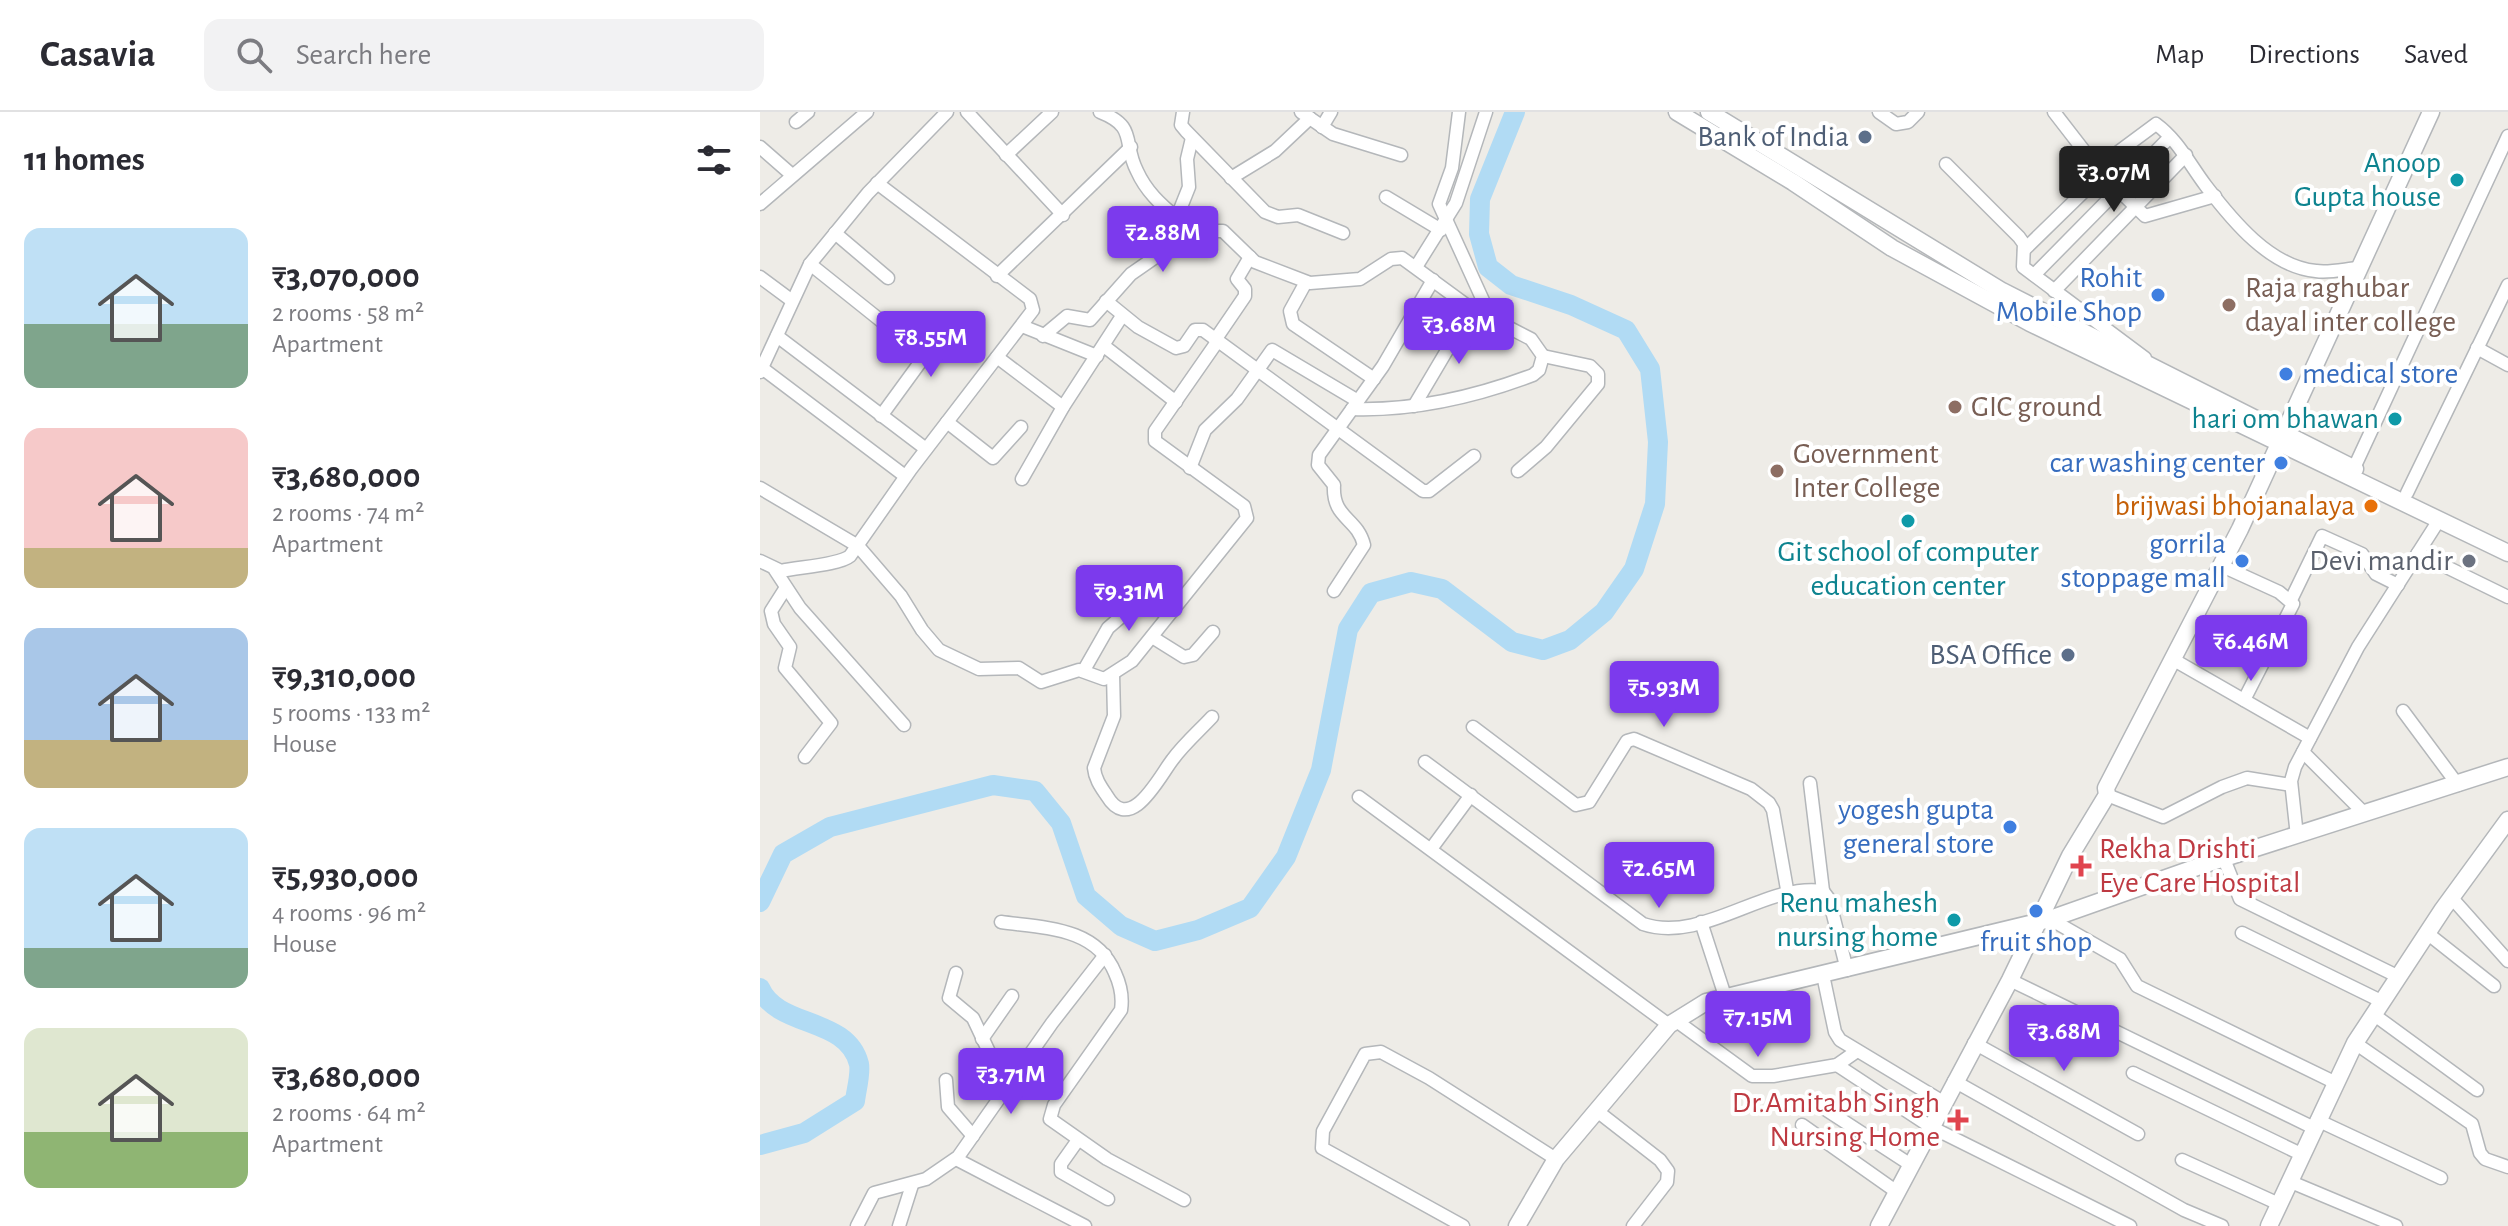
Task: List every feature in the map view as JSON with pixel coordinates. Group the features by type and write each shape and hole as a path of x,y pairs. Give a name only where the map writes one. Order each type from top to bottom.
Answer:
{"street":[{"path":"796,122 808,112"},
{"path":"760,204 867,112"},
{"path":"905,476 762,363 810,264 877,183 947,112"},
{"path":"967,112 1063,215"},
{"path":"1006,155 1052,112"},
{"path":"1100,112 1121,123 1131,147 1135,168 1147,188 1176,220 1193,231 1223,231 1250,257 1306,282 1360,279 1396,257 1416,267 1472,308 1531,339 1543,356 1590,366 1598,374 1598,384 1546,447 1518,471"},
{"path":"1183,112 1181,125 1271,216 1298,215 1343,233"},
{"path":"1322,127 1331,112"},
{"path":"1459,112 1452,168 1439,200 1443,226 1491,318"},
{"path":"1416,267 1461,192 1486,112"},
{"path":"1677,112 1905,256 2030,323 2354,468 2508,541"},
{"path":"1709,112 1843,191 1952,263 2157,367 2282,438 2439,520 2508,553"},
{"path":"1879,112 1896,124 1908,122 1918,112"},
{"path":"1879,1226 1974,1043 2043,920 2107,795 2106,788 2222,566 2431,112"},
{"path":"1231,178 1275,151 1305,115 1345,138 1401,155"},
{"path":"2062,115 2117,191 2132,207 2150,217 2215,196"},
{"path":"2157,367 2021,263 2024,250 2100,170 2152,124 2158,125 2186,155 2215,196 2262,248 2292,264 2317,272 2359,268"},
{"path":"2354,468 2508,136"},
{"path":"2034,275 2170,137"},
{"path":"1043,336 1067,316 1090,320 1131,274 1154,258 1176,220 1189,187 1187,159 1192,138"},
{"path":"760,147 792,175"},
{"path":"997,276 1131,147"},
{"path":"2054,291 2132,207 2186,155"},
{"path":"1946,164 2019,237 2024,250"},
{"path":"775,570 837,563 850,556 905,476 1033,310 1032,303 877,183"},
{"path":"1386,197 1443,226"},
{"path":"835,233 888,278"},
{"path":"1084,670 1097,679 1113,674 1132,661 1221,554 1248,514 1244,506 1155,441 1155,431 1245,296 1245,289 1237,279 1250,257"},
{"path":"810,264 925,356"},
{"path":"760,277 791,300"},
{"path":"1334,591 1364,545 1360,534 1333,502 1334,485 1318,465 1319,455 1374,379 1433,280"},
{"path":"1306,282 1290,311 1293,324 1374,379"},
{"path":"2407,493 2477,348 2502,312 2508,285"},
{"path":"1106,301 1122,316 1176,348 1184,346 1197,329 1423,491 1429,491 1474,456"},
{"path":"1414,406 1472,308"},
{"path":"1022,479 1063,407 1122,316"},
{"path":"881,416 951,320"},
{"path":"1022,326 1043,336 1100,351 1176,402"},
{"path":"777,336 926,449"},
{"path":"2477,348 2508,365"},
{"path":"1190,468 1205,430 1237,399 1269,352 1278,350 1355,405 1414,406 1466,397 1512,383 1539,370 1543,356"},
{"path":"997,357 1063,407"},
{"path":"947,422 993,458 1021,427"},
{"path":"760,488 858,546 901,596 922,630 952,658 979,669 1019,668 1041,682 1084,670 1108,628 1159,584"},
{"path":"2297,836 2291,785 2303,752 2358,647 2439,520"},
{"path":"2244,700 2292,609 2291,600 2322,536 2362,554 2376,574 2398,585"},
{"path":"2418,553 2508,597"},
{"path":"760,561 775,570 785,589 904,725"},
{"path":"2222,566 2291,600"},
{"path":"785,589 771,611 774,624 790,647 785,668 831,723 827,734 805,757"},
{"path":"1152,637 1184,657 1193,655 1213,632"},
{"path":"2174,660 2310,738"},
{"path":"1113,674 1114,716 1094,768 1112,804 1119,808 1134,807 1143,801 1173,758 1212,717"},
{"path":"2403,711 2458,785"},
{"path":"1473,727 1576,805 1589,802 1627,741 1634,739 1751,789 1773,810 1788,895"},
{"path":"2303,752 2365,814"},
{"path":"1425,762 1643,924 1665,928 1701,922 1788,895 1823,891"},
{"path":"1517,1226 1556,1159 1672,1022 1725,996 1847,970 2043,920 2508,767"},
{"path":"2107,795 2163,817 2247,778 2261,777 2291,785"},
{"path":"1810,783 1823,891 1829,899 1847,970"},
{"path":"1431,849 1471,795"},
{"path":"1359,797 1752,1076 1766,1077 1837,1065 1857,1051"},
{"path":"2269,1226 2334,1082 2355,1043 2451,897 2508,820"},
{"path":"2224,859 2240,899 2399,977"},
{"path":"2451,897 2508,961"},
{"path":"2043,920 2120,959 2137,986 2334,1082"},
{"path":"1001,922 1076,934 1105,955 1119,984 1121,1010 1050,1114 1053,1123 1078,1140 1184,1200"},
{"path":"1701,922 1725,996"},
{"path":"2242,933 2377,1008 2477,1090"},
{"path":"2427,933 2494,986"},
{"path":"857,1226 874,1193 912,1185 956,1159 1105,955"},
{"path":"956,973 949,998 973,1018 990,1054 1018,1074"},
{"path":"1823,975 1835,1032 1857,1051 1943,1102"},
{"path":"2010,980 2315,1124 2441,1178"},
{"path":"982,1039 1012,996"},
{"path":"1974,1043 2138,1134"},
{"path":"2355,1043 2472,1124 2485,1159 2508,1167"},
{"path":"1463,1226 1322,1148 1323,1131 1365,1054 1381,1052 1429,1078 1556,1159"},
{"path":"1837,1065 1931,1127 2130,1226"},
{"path":"2133,1073 2303,1155"},
{"path":"946,1080 948,1107 973,1136"},
{"path":"1954,1081 2184,1210 2222,1226"},
{"path":"1825,1109 1911,1165"},
{"path":"1597,1111 1660,1160 1668,1171 1667,1182 1633,1226"},
{"path":"1802,1125 1897,1192"},
{"path":"1078,1140 1061,1164 1061,1172 1108,1199"},
{"path":"956,1159 1063,1221 1085,1226"},
{"path":"2182,1160 2279,1204"},
{"path":"2291,1182 2381,1223 2396,1226"},
{"path":"899,1226 912,1185"}],"waterway":[{"path":"760,902 783,854 830,827 993,785 1035,791 1061,823 1086,896 1121,926 1155,941 1198,930 1250,908 1286,857 1321,770 1348,629 1371,593 1411,582 1442,589 1512,642 1543,650 1570,640 1604,612 1634,569 1655,504 1658,442 1650,369 1626,330 1571,305 1511,285 1488,267 1479,234 1480,199 1515,112"},
{"path":"760,988 769,1001 781,1010 841,1038 852,1049 859,1064 855,1101 804,1133 760,1145"}],"place":[{"name":"Bank of India","path":"1865,137"},
{"name":"Anoop Gupta house","path":"2457,180"},
{"name":"Rohit Mobile Shop","path":"2158,295"},
{"name":"Raja raghubar dayal inter college","path":"2229,305"},
{"name":"medical store","path":"2286,374"},
{"name":"GIC ground","path":"1955,407"},
{"name":"hari om bhawan","path":"2395,419"},
{"name":"car washing center","path":"2281,463"},
{"name":"Government Inter College","path":"1777,471"},
{"name":"brijwasi bhojanalaya","path":"2371,506"},
{"name":"Git school of computer education center","path":"1908,521"},
{"name":"gorrila stoppage mall","path":"2242,561"},
{"name":"Devi mandir","path":"2469,561"},
{"name":"BSA Office","path":"2068,655"},
{"name":"yogesh gupta general store","path":"2010,827"},
{"name":"Rekha Drishti Eye Care Hospital","path":"2081,866"},
{"name":"fruit shop","path":"2036,911"},
{"name":"Renu mahesh nursing home","path":"1954,920"},
{"name":"Dr.Amitabh Singh Nursing Home","path":"1958,1120"}]}
